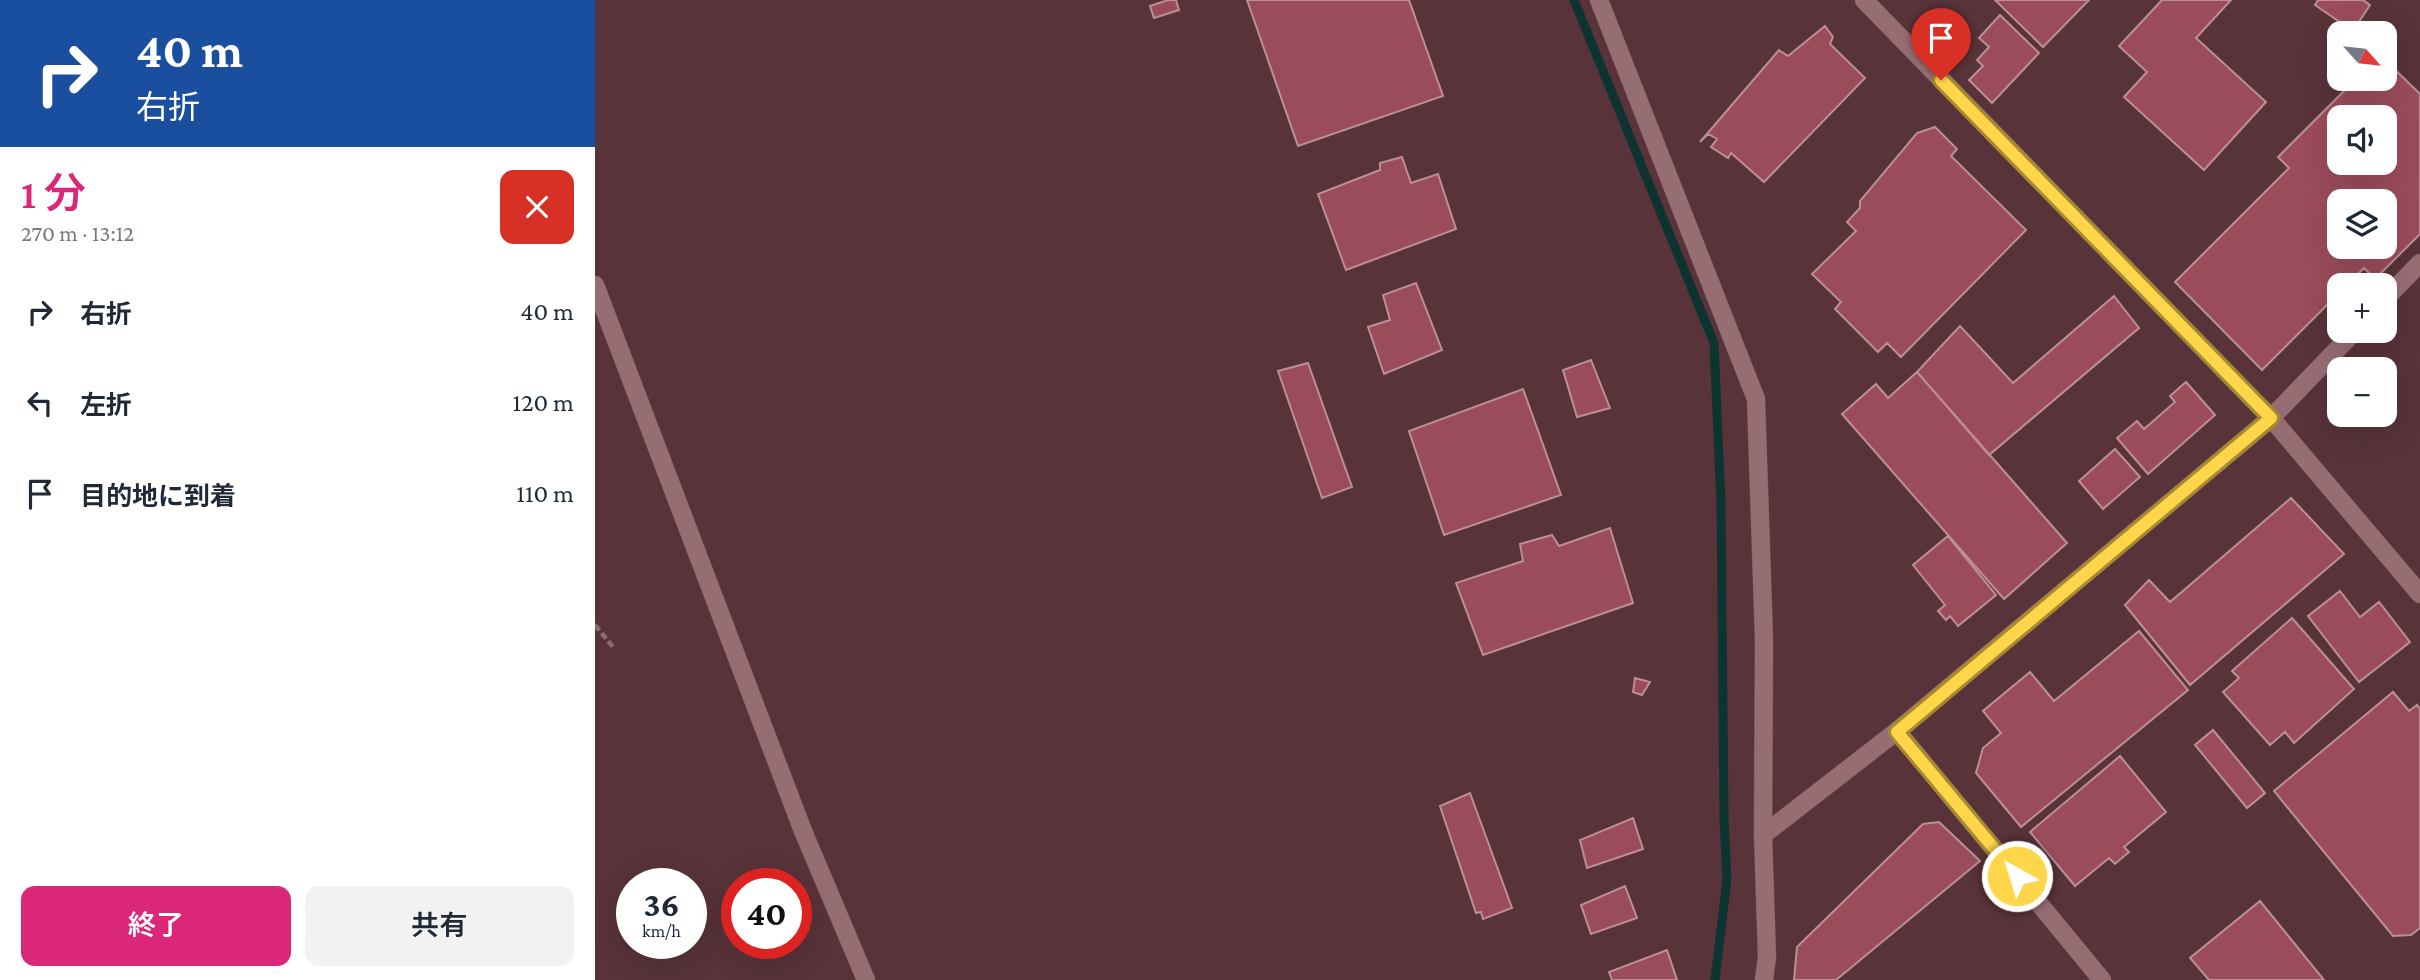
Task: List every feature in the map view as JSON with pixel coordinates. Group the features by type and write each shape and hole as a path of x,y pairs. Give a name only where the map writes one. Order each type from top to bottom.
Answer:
{"street":[{"path":"1599,0 1756,399 1764,640 1763,835 1767,957 1764,980"},
{"path":"1864,0 2271,418 2420,594"},
{"path":"2397,287 2420,263"},
{"path":"595,285 803,831 866,980"},
{"path":"1763,835 1897,732 2271,418 2343,343"},
{"path":"1897,732 2102,980"}],"path":[{"path":"595,625 613,647"}],"building":[{"path":"1176,0 1179,10 1154,18 1150,6"},
{"path":"1247,0 1409,0 1443,96 1298,146"},
{"path":"1995,0 2089,0 2043,47"},
{"path":"2162,0 2231,0 2196,38 2266,102 2204,170 2124,97 2147,72 2119,46"},
{"path":"2318,0 2363,0 2370,5 2360,21 2338,21 2315,5"},
{"path":"2000,15 2039,53 1992,103 1969,80 1983,66 1977,60 1989,47 1979,38"},
{"path":"1825,26 1833,37 1830,44 1865,78 1764,182 1731,153 1728,158 1711,147 1717,139 1708,134 1700,142 1779,50 1788,56"},
{"path":"2397,72 2420,94 2420,234 2397,257 2397,189 2327,189 2327,259 2395,259 2381,273 2369,273 2364,268 2359,273 2327,273 2327,305 2262,370 2175,282 2289,168 2278,157 2327,108 2327,175 2397,175 2397,105 2330,105 2344,91 2397,91"},
{"path":"1935,127 1957,149 1951,156 2026,230 1901,357 1887,343 1878,352 1835,309 1841,302 1812,274 1856,231 1847,222 1860,208 1860,201 1917,133"},
{"path":"1402,157 1411,183 1438,174 1456,229 1346,270 1318,194 1380,170 1380,163"},
{"path":"1416,283 1442,350 1384,374 1368,327 1390,320 1383,295"},
{"path":"2114,296 2139,328 1989,455 1917,372 1960,326 2013,383"},
{"path":"1591,360 1610,408 1577,417 1563,370"},
{"path":"1308,363 1352,487 1322,498 1278,371"},
{"path":"1917,372 2067,543 2004,599 1842,414 1876,384 1888,398"},
{"path":"2186,382 2215,415 2148,474 2117,438 2137,421 2144,429 2175,402 2170,396"},
{"path":"1523,389 1561,495 1444,535 1409,431"},
{"path":"2115,449 2140,477 2103,509 2079,481"},
{"path":"2291,498 2344,554 2190,685 2125,605 2149,580 2170,602"},
{"path":"1610,528 1633,603 1483,655 1456,583 1523,561 1520,544 1552,535 1559,546"},
{"path":"1948,536 1996,595 1958,626 1950,616 1946,620 1938,611 1945,605 1913,565"},
{"path":"2340,591 2360,617 2379,602 2410,642 2359,682 2308,616"},
{"path":"2292,618 2354,689 2294,743 2285,732 2270,745 2223,692 2239,678 2232,671"},
{"path":"2139,631 2188,690 2021,827 1976,773 1983,748 2001,733 1983,711 2030,672 2054,701"},
{"path":"1635,678 1650,682 1642,695 1633,692"},
{"path":"2393,692 2409,711 2417,705 2420,709 2420,928 2411,935 2393,936 2274,791"},
{"path":"2213,730 2265,793 2247,808 2195,745"},
{"path":"2120,756 2166,812 2124,847 2129,852 2115,864 2109,858 2075,886 2030,832"},
{"path":"1470,793 1512,908 1483,919 1481,912 1476,913 1440,806"},
{"path":"1633,818 1643,849 1587,868 1580,840"},
{"path":"1939,822 1980,861 1836,980 1794,980 1797,947 1923,824"},
{"path":"1625,886 1637,918 1591,934 1581,905"},
{"path":"2260,901 2324,980 2209,980 2190,958"},
{"path":"1667,950 1677,980 1612,980 1609,972"}],"waterway":[{"path":"1574,0 1714,343 1721,504 1727,879 1715,980"}],"route":[{"path":"1941,80 2271,418 1897,732 2017,876"}]}
